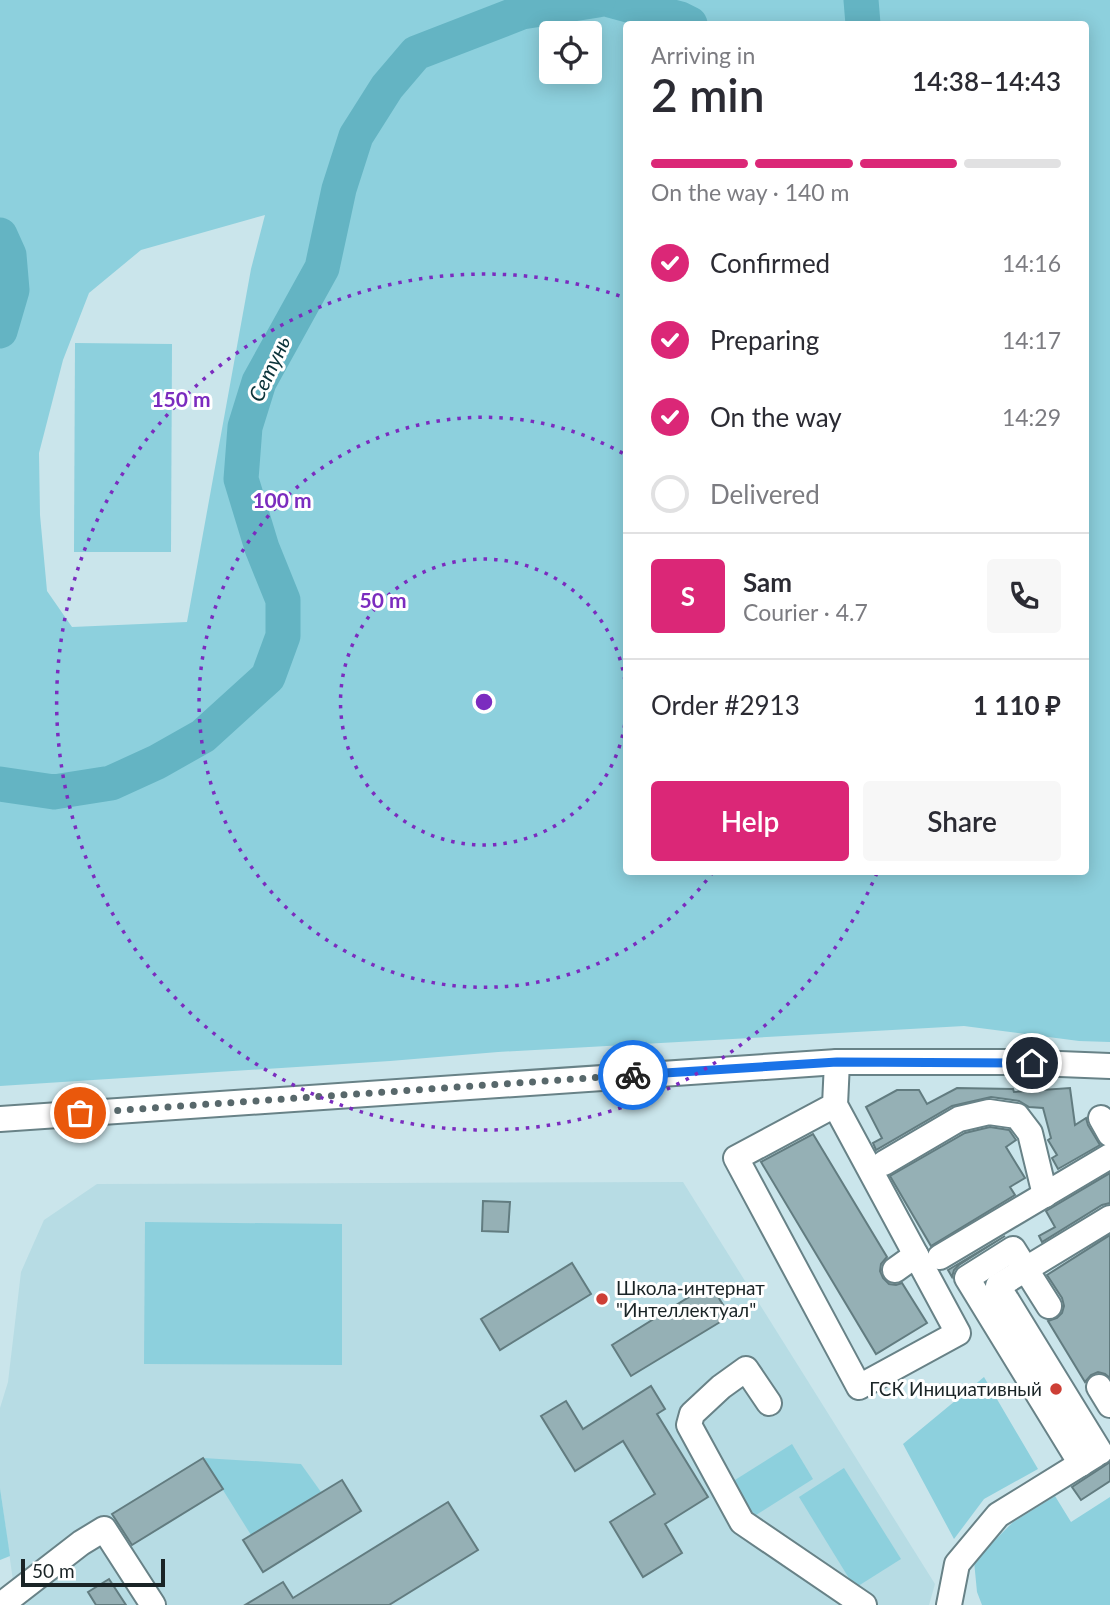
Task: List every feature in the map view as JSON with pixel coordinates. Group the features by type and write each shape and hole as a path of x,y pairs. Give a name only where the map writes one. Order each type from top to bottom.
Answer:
{"street":[{"path":"0,1119 837,1062 1011,1062 1110,1066"},
{"path":"835,1105 736,1158 859,1387 958,1334 928,1256 835,1105 837,1062"},
{"path":"884,1163 959,1119 989,1112 1017,1116 1030,1133 1045,1195"},
{"path":"895,1270 928,1256 1045,1195 1110,1156"},
{"path":"1025,1269 1110,1218"},
{"path":"948,1605 957,1564 998,1515 1097,1454 967,1278 1013,1250 1049,1306"},
{"path":"769,1404 746,1369 721,1387 692,1414 689,1425 742,1522 864,1605"},
{"path":"1,1605 81,1543 104,1529 153,1605"}],"shaded area":[{"path":"0,0 1110,0 1110,1042 1079,1041 964,1026 498,1052 0,1086","holes":["265,215 251,269 187,622 72,627 47,591 40,515 39,453 63,360 89,293 141,250"]},
{"path":"75,343 172,344 171,552 74,552"},
{"path":"683,1182 935,1584 929,1605 19,1605 15,1595 0,1488 0,1408 8,1382 21,1272 44,1220 97,1184"},
{"path":"145,1222 342,1224 342,1365 144,1364"},
{"path":"984,1377 1038,1469 984,1499 954,1539 903,1444"},
{"path":"792,1444 813,1479 748,1520 727,1485"},
{"path":"203,1458 301,1464 321,1492 251,1535"},
{"path":"844,1468 901,1559 855,1588 799,1497"},
{"path":"0,1488 10,1556 0,1560"},
{"path":"1055,1496 1071,1522 1110,1497 1110,1605 982,1605 977,1592 974,1561 1013,1522"}],"building":[{"path":"957,1088 1013,1089 1014,1092 1070,1088 1075,1125 1086,1118 1100,1145 1058,1169 1052,1158 1057,1155 1048,1140 1051,1138 1043,1108 991,1097 952,1106 876,1150 873,1143 882,1138 866,1107 897,1090 919,1090 927,1104"},
{"path":"990,1127 1009,1130 1016,1140 1006,1147 1025,1178 1010,1187 1015,1195 931,1246 890,1176 965,1133"},
{"path":"813,1134 887,1257 881,1264 883,1278 889,1284 902,1283 927,1323 876,1354 761,1162"},
{"path":"1110,1173 1110,1203 1102,1205 1042,1242 1039,1236 1055,1227 1046,1211"},
{"path":"483,1201 510,1202 508,1232 482,1231"},
{"path":"1110,1235 1110,1378 1098,1372 1085,1382 1048,1321 1057,1318 1064,1306 1047,1275"},
{"path":"1005,1236 959,1265 952,1277 948,1270"},
{"path":"572,1263 591,1294 500,1350 481,1319"},
{"path":"710,1284 730,1316 631,1376 612,1345"},
{"path":"651,1386 665,1409 657,1414 708,1497 665,1524 682,1553 643,1577 610,1522 655,1494 623,1441 575,1471 541,1416 566,1401 583,1429"},
{"path":"203,1458 223,1489 132,1545 112,1514"},
{"path":"1110,1462 1110,1481 1081,1500 1072,1487"},
{"path":"342,1480 361,1511 263,1572 243,1540"},
{"path":"448,1502 478,1550 389,1605 245,1605 283,1582 293,1598"},
{"path":"109,1579 126,1605 96,1605 88,1592"}],"waterway":[{"name":"Сетунь","path":"0,784 54,792 111,783 157,762 203,736 268,677 283,636 283,600 262,548 241,479 245,427 259,382 322,268 339,189 356,136 387,87 416,53 522,12 598,0"},
{"name":"Сетунь","path":"610,0 684,21"},
{"name":"Сетунь","path":"861,0 863,21"},
{"name":"Сетунь","path":"0,235 9,255 12,290 0,331"}],"way so far":[{"path":"80,1113 633,1075"}],"place":[{"name":"Школа-интернат \"Интеллектуал\"","path":"602,1299"},
{"name":"ГСК Инициативный","path":"1056,1389"}],"route":[{"path":"633,1075 837,1062 1032,1063"}]}
